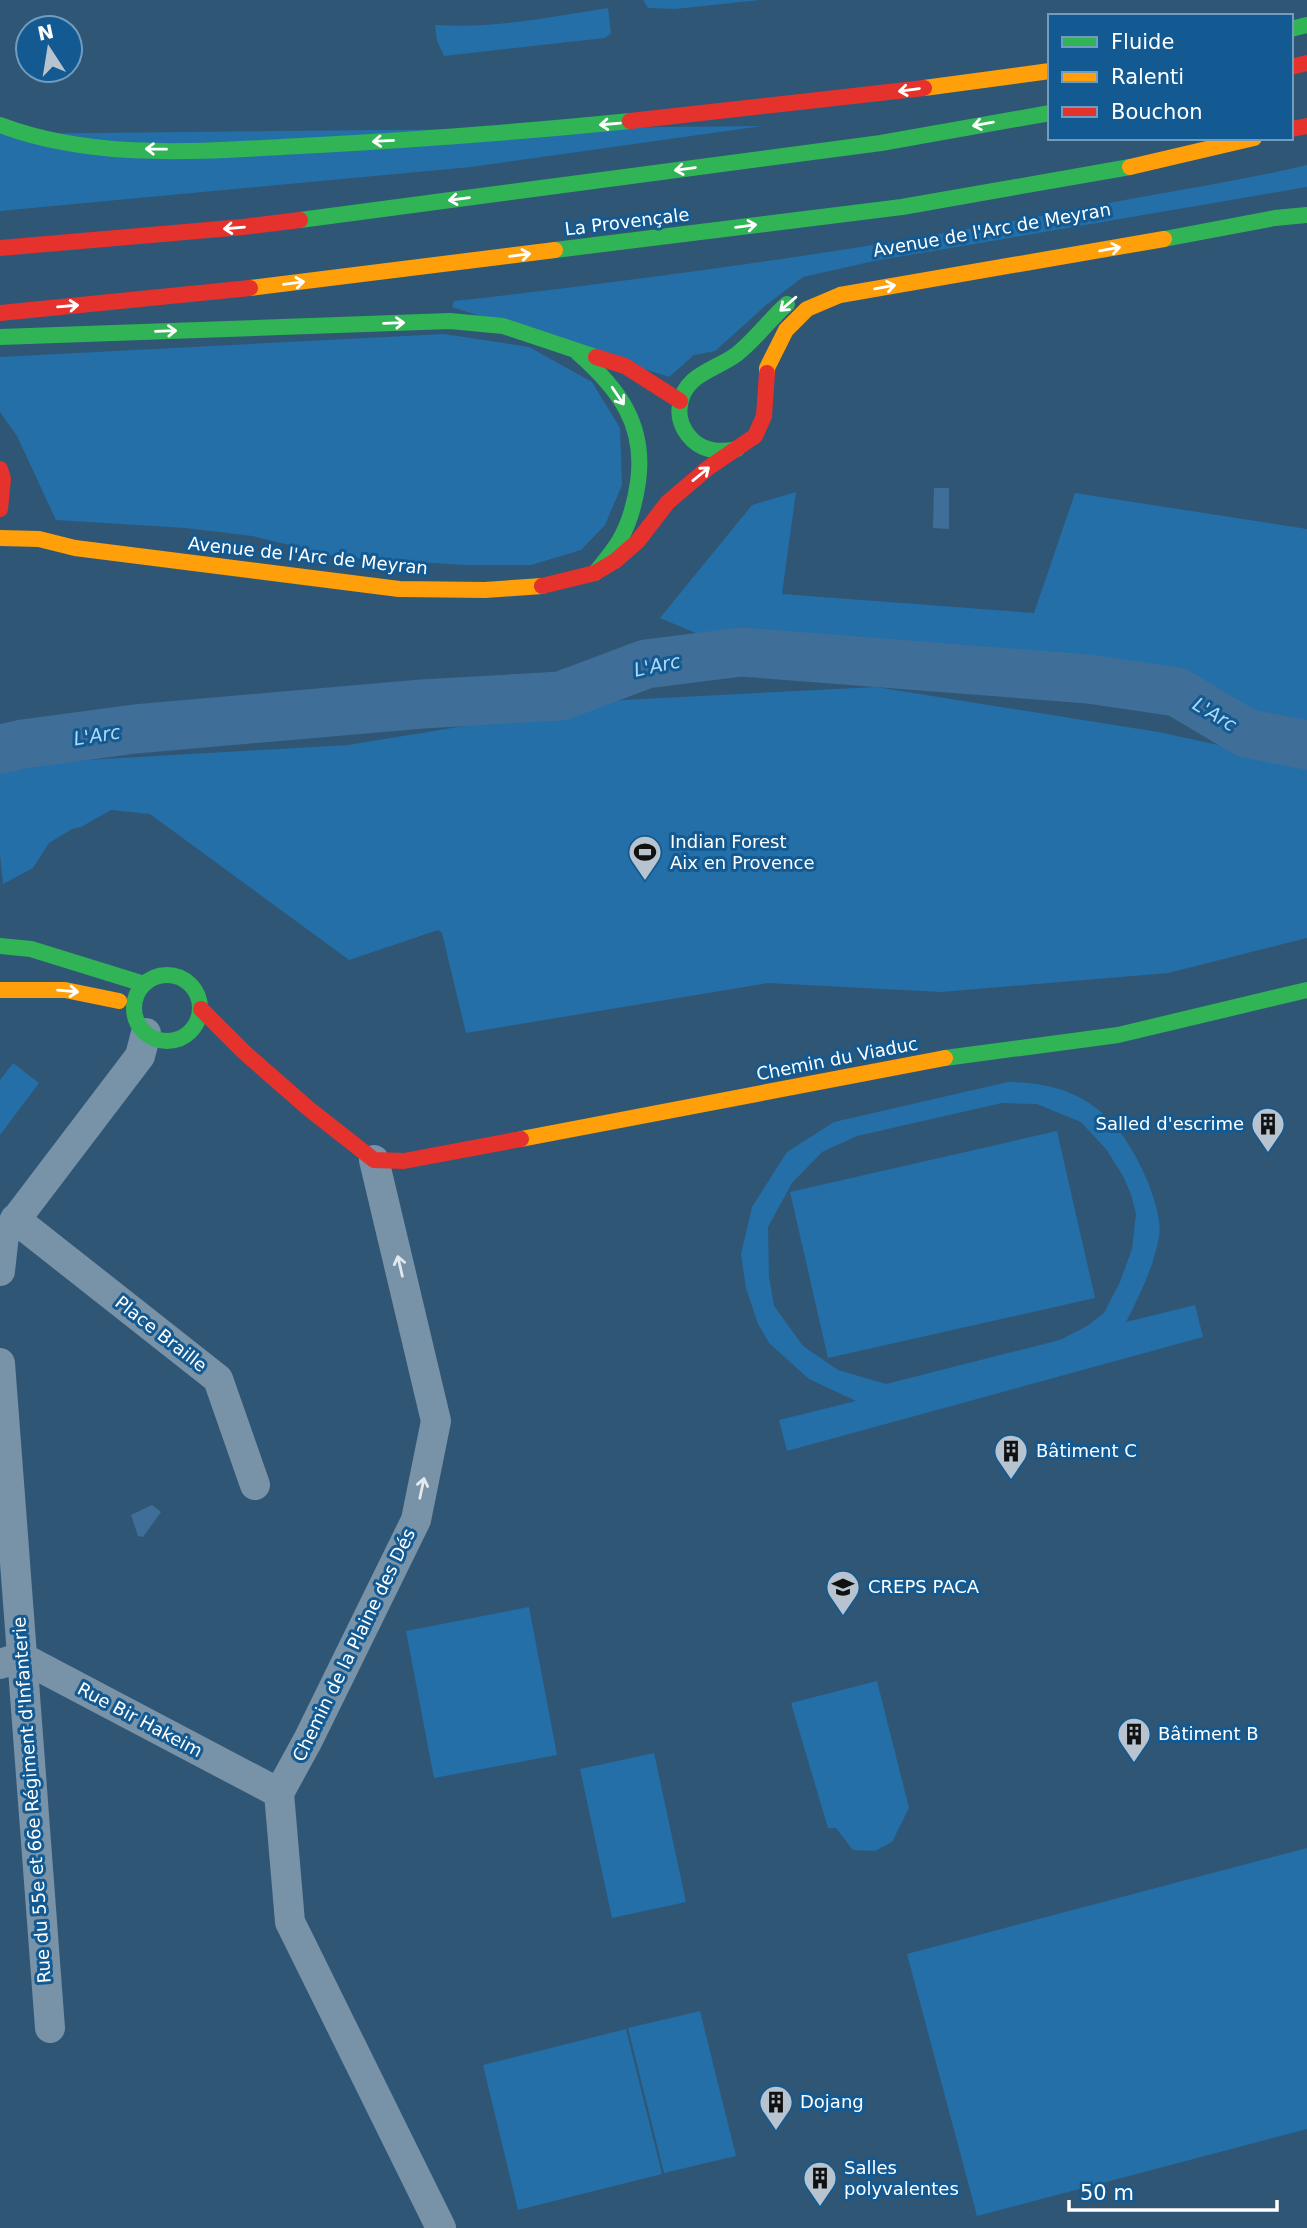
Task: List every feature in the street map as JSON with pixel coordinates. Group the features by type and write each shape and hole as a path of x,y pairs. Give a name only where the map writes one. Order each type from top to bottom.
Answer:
{"main road":[{"path":"0,125 45,139 95,147 159,150 275,147 502,134 650,121 798,105 1048,71"},
{"path":"0,248 243,227 881,142 1048,113"},
{"name":"La Provençale","path":"0,313 244,289 902,207 1147,164 1246,140"},
{"name":"Avenue de l'Arc de Meyran","path":"0,538 39,539 75,548 399,589 485,590 549,585 595,573 615,561 637,542 668,502 708,468 747,444 757,433 764,416 767,368 786,330 807,309 840,295 1275,218 1307,215"},
{"path":"737,449 711,451 699,446 682,426 680,401 692,379 736,355 783,307 804,291"},
{"path":"0,337 450,321 503,326 571,347 625,366 680,401"},
{"path":"571,347 604,376 629,411 638,442 639,476 632,510 620,540 595,573"},
{"path":"713,368 725,367 743,373 760,390 764,405"},
{"path":"678,451 682,426"},
{"path":"0,469 9,514"},
{"name":"Avenue de l'Arc de Meyran","path":"668,502 673,477"},
{"name":"Avenue de l'Arc de Meyran","path":"9,514 39,539"},
{"path":"8,556 75,548"},
{"path":"0,946 18,946 144,984"},
{"path":"164,975 186,980 196,992 201,1009 199,1020 189,1033 176,1040 165,1041 146,1033 135,1016 134,1004 137,993 144,984 164,975"},
{"path":"0,990 76,991 134,1004"},
{"name":"Chemin du Viaduc","path":"374,1160 404,1161 951,1057 1118,1035 1307,990"},
{"path":"201,1009 244,1052 374,1160"},
{"path":"189,1033 244,1052"}],"street":[{"path":"0,1271 6,1230 141,1056 146,1033"},
{"name":"Chemin de la Plaine des Dés","path":"279,1793 308,1740 416,1520 436,1421 374,1160"},
{"name":"Place Braille","path":"6,1230 218,1379 254,1485"},
{"name":"Rue du 55e et 66e Régiment d'Infanterie","path":"0,1363 11,1660 50,2028"},
{"name":"Rue Bir Hakeim","path":"11,1660 279,1793"},
{"path":"279,1793 290,1922 441,2228"}],"shaded area":[{"path":"643,0 760,0 675,9 648,8"},
{"path":"608,8 611,33 605,38 444,56 437,41 435,25 500,24"},
{"path":"762,126 471,167 0,211 0,134"},
{"path":"1307,165 1307,187 874,261 803,277 765,306 715,351 694,355 669,377 452,307 454,301 698,271 942,234"},
{"path":"444,334 529,347 592,382 620,428 622,485 605,525 581,550 531,565 464,565 339,557 252,536 185,528 56,520 17,436 0,412 0,357"},
{"path":"934,488 949,488 949,529 933,528"},
{"path":"796,492 782,594 1034,613 1075,493 1307,529 1307,744 1246,733 1177,692 741,652 660,618 752,505"},
{"path":"876,687 1158,732 1307,764 1307,938 1168,973 941,992 768,983 466,1033 442,933 438,930 349,960 150,814 111,810 49,843 33,868 3,884 0,854 0,765 348,745 622,700"},
{"path":"13,1063 39,1083 0,1135 0,1080"},
{"path":"1008,1082 1056,1088 1094,1106 1124,1137 1136,1157 1147,1180 1158,1215 1160,1230 1153,1260 1126,1322 1195,1305 1203,1337 787,1451 779,1420 856,1401 809,1379 769,1343 758,1324 746,1288 741,1254 752,1207 787,1152 834,1122","holes":["1002,1103 1037,1104 1081,1122 1106,1149 1131,1194 1136,1214 1132,1249 1120,1282 1104,1313 1087,1326 1060,1340 886,1384 838,1370 803,1346 774,1306 769,1277 768,1227 792,1183 822,1152 857,1136"]},
{"path":"1057,1131 1095,1298 828,1358 790,1192"},
{"path":"152,1505 161,1512 143,1537 138,1536 131,1515"},
{"path":"529,1607 557,1755 434,1778 406,1631"},
{"path":"877,1681 909,1808 892,1842 875,1851 853,1850 836,1828 828,1828 791,1703"},
{"path":"654,1753 686,1902 612,1918 580,1769"},
{"path":"1307,1848 1307,2129 977,2216 907,1954"},
{"path":"700,2011 736,2156 664,2173 628,2028"},
{"path":"626,2029 662,2174 518,2210 483,2065"}],"waterway":[{"name":"L'Arc","path":"0,749 135,729 422,704 561,696 646,664 741,652 1089,679 1177,692 1246,733 1307,745"}],"traffic: fast":[{"path":"1293,28 1307,25"},
{"path":"300,220 881,143 1048,113"},
{"path":"0,125 73,144 111,149 187,151 425,138 630,121"},
{"path":"555,250 902,207 1130,167"},
{"path":"1164,239 1275,218 1307,215"},
{"path":"737,449 723,451 704,448 693,440 681,421 679,409 683,395 694,379 737,354 787,304"},
{"path":"0,337 450,321 503,326 596,357"},
{"path":"578,353 606,380 617,395 626,410 638,443 637,490 633,506 618,543 595,573"},
{"path":"0,946 31,949 144,984"},
{"path":"167,975 180,977 195,990 200,1008 198,1021 185,1036 167,1041 154,1039 139,1026 134,1008 136,995 149,980 167,975"},
{"path":"945,1058 1118,1035 1307,990"}],"traffic: slow":[{"path":"924,88 1048,71"},
{"path":"1130,167 1245,140"},
{"path":"767,373 786,330 807,309 840,295 1164,239"},
{"path":"250,288 555,250"},
{"path":"0,538 39,539 75,548 399,589 485,590 542,586"},
{"path":"0,990 65,990 119,1001"},
{"path":"521,1139 945,1058"}],"traffic: jam":[{"path":"1293,66 1307,63"},
{"path":"630,121 924,88"},
{"path":"1293,129 1307,126"},
{"path":"0,248 300,220"},
{"path":"0,313 250,288"},
{"path":"596,357 625,366 680,401"},
{"path":"542,586 595,573 615,561 637,542 668,502 708,468 755,436 764,416 767,373"},
{"path":"0,469 3,479 0,509"},
{"path":"201,1009 244,1052 309,1109 374,1160 404,1161 521,1139"}],"place":[{"name":"Indian Forest Aix en Provence","path":"645,882"},
{"name":"Salled d'escrime","path":"1268,1154"},
{"name":"Bâtiment C","path":"1011,1481"},
{"name":"CREPS PACA","path":"843,1617"},
{"name":"Bâtiment B","path":"1134,1764"},
{"name":"Dojang","path":"776,2132"},
{"name":"Salles polyvalentes","path":"820,2208"}]}
